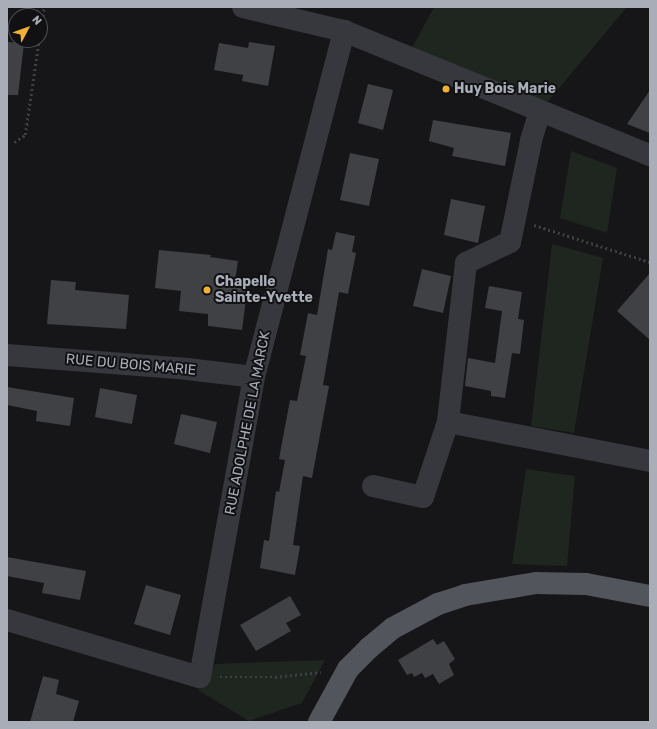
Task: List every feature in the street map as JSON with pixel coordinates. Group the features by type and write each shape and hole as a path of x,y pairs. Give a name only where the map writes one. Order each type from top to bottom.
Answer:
{"main road":[{"path":"319,722 348,670 369,648 393,628 430,607 464,595 536,583 586,584 650,596"}],"street":[{"path":"243,7 344,31 650,155"},
{"name":"RUE ADOLPHE DE LA MARCK","path":"200,677 254,377 344,31"},
{"path":"373,486 423,497 448,422 466,263 510,242 531,141 540,111"},
{"name":"RUE DU BOIS MARIE","path":"7,355 187,369 254,377"},
{"path":"448,422 650,460"},
{"path":"7,620 200,677"}],"path":[{"path":"14,142 25,135 38,48"},
{"path":"515,221 554,230 650,262"},
{"path":"200,677 275,677 348,670"}],"shaded area":[{"path":"434,7 627,7 540,111 407,57"},
{"path":"571,151 617,168 607,233 560,218"},
{"path":"552,244 603,258 574,433 531,426"},
{"path":"526,469 575,476 567,566 512,564"},
{"path":"325,660 302,703 249,721 198,690 215,664"}],"building":[{"path":"7,42 8,48 23,48 18,95 7,95"},
{"path":"249,42 275,46 268,86 242,81 243,75 214,70 219,43 248,48"},
{"path":"368,84 393,90 383,130 358,123"},
{"path":"650,90 650,133 627,124"},
{"path":"433,120 511,133 505,166 452,156 454,148 429,141"},
{"path":"350,153 379,159 369,206 340,200"},
{"path":"451,199 485,206 478,243 444,235"},
{"path":"336,232 355,236 352,252 356,253 348,294 339,292 323,385 329,386 312,478 303,476 293,545 300,546 295,575 260,568 264,540 269,541 276,491 279,492 285,460 279,459 290,400 297,401 306,356 300,355 308,313 317,315 328,249 332,250"},
{"name":"Chapelle Sainte-Yvette","path":"159,250 211,255 210,257 238,261 235,281 248,283 242,330 208,326 208,314 179,311 181,291 155,288"},
{"path":"422,269 451,276 443,313 413,306"},
{"path":"650,273 650,340 617,311"},
{"path":"51,280 76,282 75,290 129,295 126,329 47,324"},
{"path":"489,286 522,292 518,319 524,320 520,354 512,353 505,398 491,396 491,391 465,386 468,358 495,363 502,311 485,308"},
{"path":"7,387 74,398 70,426 36,421 37,411 7,405"},
{"path":"100,388 137,395 132,424 95,417"},
{"path":"181,414 217,422 210,453 174,444"},
{"path":"7,557 86,571 80,600 42,593 44,583 7,576"},
{"path":"146,585 181,595 170,635 134,624"},
{"path":"290,596 301,615 286,623 291,631 256,651 240,625"},
{"path":"433,639 437,645 444,641 455,659 449,664 454,675 439,684 433,674 425,678 422,673 414,677 412,673 407,675 398,660"},
{"path":"43,676 59,680 56,694 79,701 73,722 30,722"}],"place":[{"name":"Huy Bois Marie","path":"446,89"},
{"name":"Chapelle Sainte-Yvette","path":"207,290"}]}
